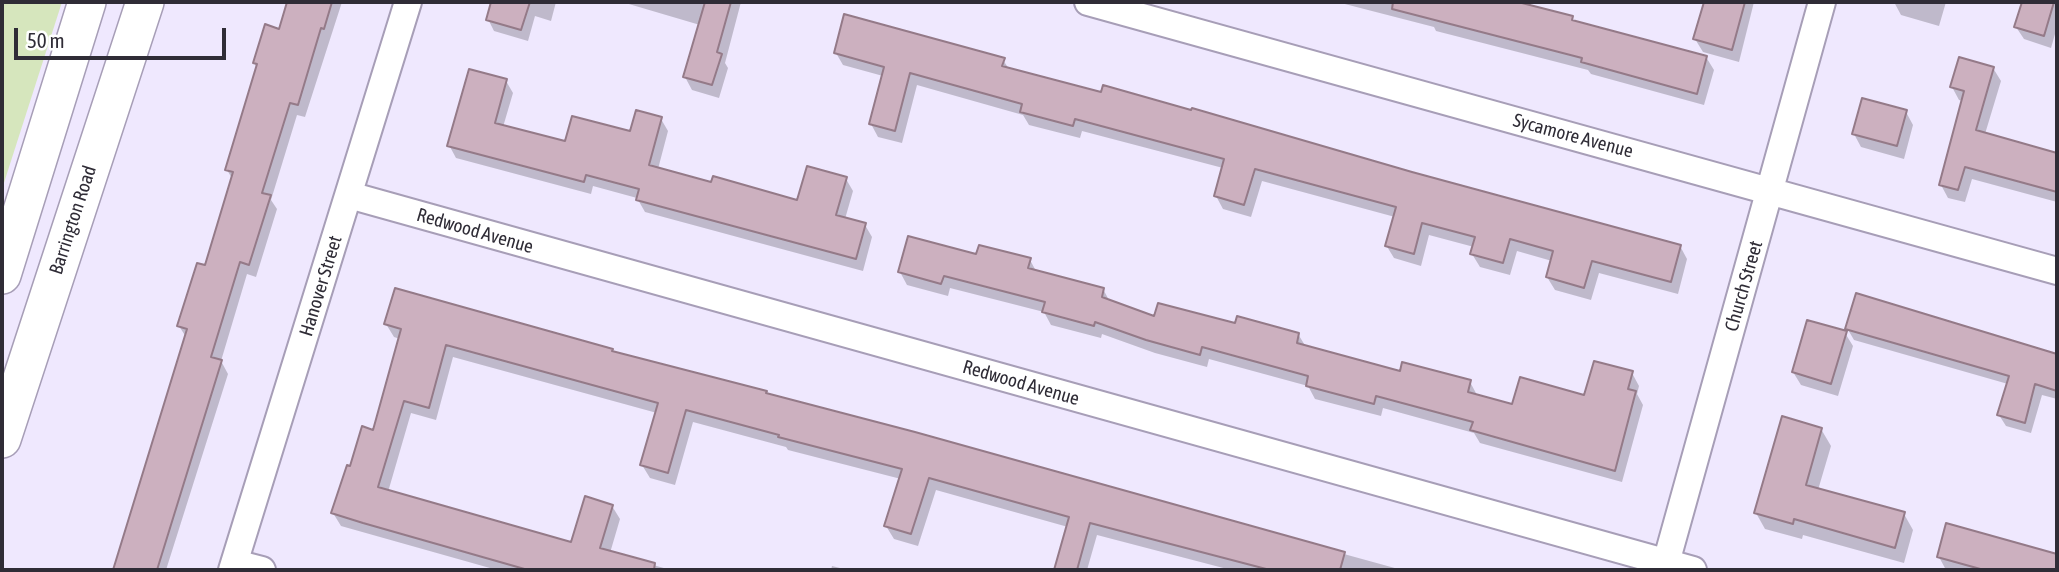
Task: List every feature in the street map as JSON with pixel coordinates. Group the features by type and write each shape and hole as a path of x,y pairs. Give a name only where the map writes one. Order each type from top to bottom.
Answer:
{"main road":[{"path":"2,275 87,2"},
{"name":"Barrington Road","path":"2,439 145,2"}],"street":[{"name":"Hanover Street","path":"233,566 408,2"},
{"name":"Sycamore Avenue","path":"1088,2 2057,271"},
{"name":"Church Street","path":"1665,567 1822,2"},
{"name":"Redwood Avenue","path":"349,195 1665,567 1693,570"},
{"path":"233,566 262,570"}],"green space":[{"path":"2,2 62,2 2,189"}],"building":[{"path":"287,2 332,2 324,29 321,28 298,105 290,103 262,193 271,195 249,265 240,262 211,357 222,360 157,570 113,570 187,329 177,326 197,263 205,265 233,172 225,170 257,64 253,63 265,24 279,29"},
{"path":"491,2 530,2 521,30 486,20"},
{"path":"705,2 731,2 717,52 722,54 712,85 683,77"},
{"path":"1393,2 1518,2 1573,16 1572,20 1707,56 1697,94 1581,62 1582,58 1392,9"},
{"path":"1704,2 1745,2 1732,50 1693,39"},
{"path":"2022,2 2054,2 2044,36 2014,27"},
{"path":"844,14 1005,58 1002,66 1101,92 1103,85 1191,110 1192,108 1412,172 1681,245 1671,282 1592,261 1584,288 1546,277 1553,251 1510,239 1503,263 1470,254 1475,237 1422,223 1414,254 1385,246 1396,207 1255,169 1244,205 1214,196 1224,159 1075,119 1073,126 1020,112 1022,104 910,73 895,131 869,124 884,67 834,53"},
{"path":"1959,57 1994,67 1976,130 2057,153 2057,192 1965,167 1958,190 1939,185 1964,91 1950,87"},
{"path":"469,69 507,79 495,123 565,141 572,116 630,131 636,110 662,117 649,165 711,182 713,176 797,200 807,166 847,177 836,215 866,223 856,259 636,200 639,189 586,175 584,182 447,146"},
{"path":"1862,98 1907,110 1897,146 1852,134"},
{"path":"908,236 976,254 979,245 1031,258 1028,268 1104,288 1102,297 1154,316 1158,303 1235,323 1237,316 1299,333 1297,343 1400,371 1402,362 1471,380 1468,392 1512,404 1520,377 1584,395 1594,361 1633,371 1628,389 1636,391 1615,471 1470,430 1473,422 1376,396 1374,404 1306,386 1308,376 1202,347 1200,355 1095,322 1094,326 1042,312 1045,302 944,276 941,284 898,272"},
{"path":"395,288 613,349 612,351 767,391 766,393 1345,552 1340,570 1270,570 1090,523 1077,570 1054,570 1069,517 929,478 911,534 884,526 902,469 686,410 668,473 640,465 658,403 446,345 429,408 404,401 378,487 571,542 585,496 613,505 600,548 655,563 654,570 528,570 363,523 331,513 347,465 350,466 362,426 373,430 401,329 384,324"},
{"path":"1856,293 2057,354 2057,391 2035,384 2025,423 1997,415 2009,376 1845,329"},
{"path":"1807,320 1847,331 1831,384 1792,372"},
{"path":"1782,416 1822,428 1806,485 1905,512 1895,548 1794,519 1793,524 1754,513"},
{"path":"1946,523 2057,554 2057,570 1984,570 1937,557"}]}
